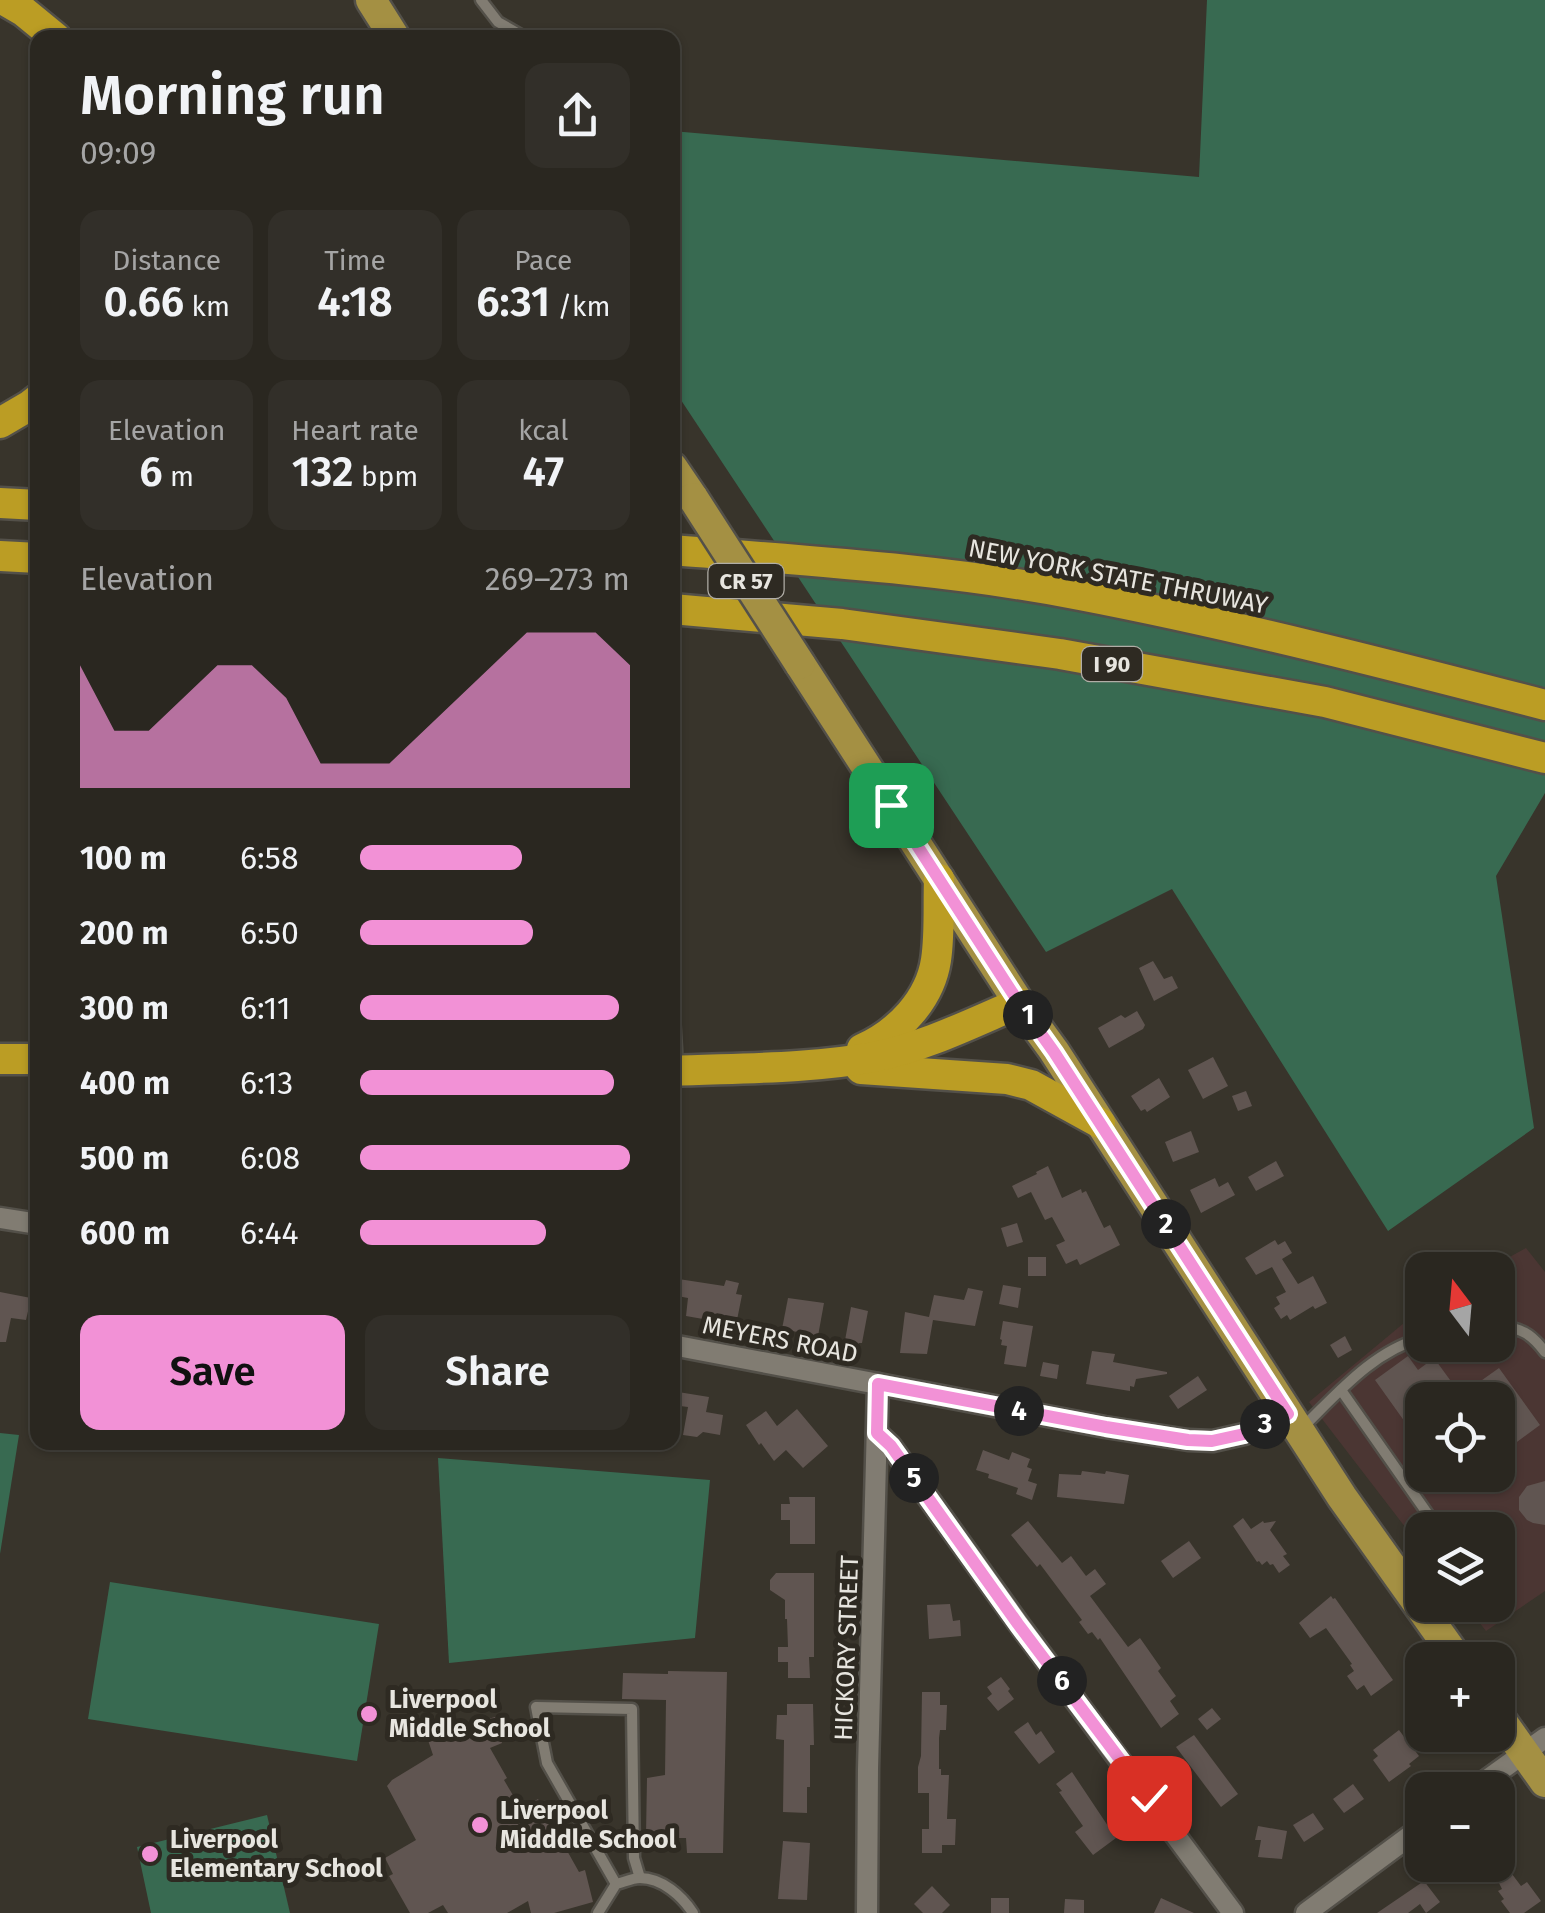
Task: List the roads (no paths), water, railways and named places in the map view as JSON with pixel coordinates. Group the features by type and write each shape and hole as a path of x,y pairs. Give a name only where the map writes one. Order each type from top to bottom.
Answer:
{"highway":[{"path":"4,0 47,30"},
{"path":"0,12 30,31"},
{"path":"0,423 30,405"},
{"path":"0,503 30,505"},
{"name":"NEW YORK STATE THRUWAY","path":"680,551 941,574 1078,594 1324,648 1545,704"},
{"path":"0,556 30,558"},
{"name":"I 90","path":"680,610 842,624 1060,654 1324,702 1545,758"},
{"path":"808,1065 874,1044 903,1023 925,993 936,962 938,879"},
{"path":"680,1071 808,1065 876,1056 934,1039 1019,1003"},
{"path":"0,1060 30,1059"},
{"path":"808,1065 1007,1079 1031,1085 1100,1123"},
{"path":"0,1072 30,1072"}],"main road":[{"path":"370,0 390,30"},
{"name":"CR 57","path":"680,479 1342,1497 1445,1642"},
{"path":"1534,1746 1545,1782"}],"street":[{"path":"0,1218 30,1223"},
{"name":"MEYERS ROAD","path":"680,1346 1188,1440 1212,1441 1293,1422"},
{"name":"HICKORY STREET","path":"867,1913 878,1384"},
{"path":"877,1433 891,1446 1018,1624 1234,1913"},
{"path":"1499,1772 1534,1746"},
{"path":"1306,1913 1405,1840"}],"lane":[{"path":"482,0 498,22 512,30"},
{"path":"1515,1328 1537,1341 1545,1352"},
{"path":"1293,1422 1341,1390 1378,1358 1405,1344"},
{"path":"1341,1390 1426,1512"},
{"path":"616,1884 548,1763 536,1707 632,1709 634,1858 640,1878"},
{"path":"598,1913 616,1884 640,1878 666,1886 693,1913"}],"place":[{"name":"Liverpool Middle School","path":"369,1714"},
{"name":"Liverpool Midddle School","path":"480,1825"},
{"name":"Liverpool Elementary School","path":"150,1854"}]}
